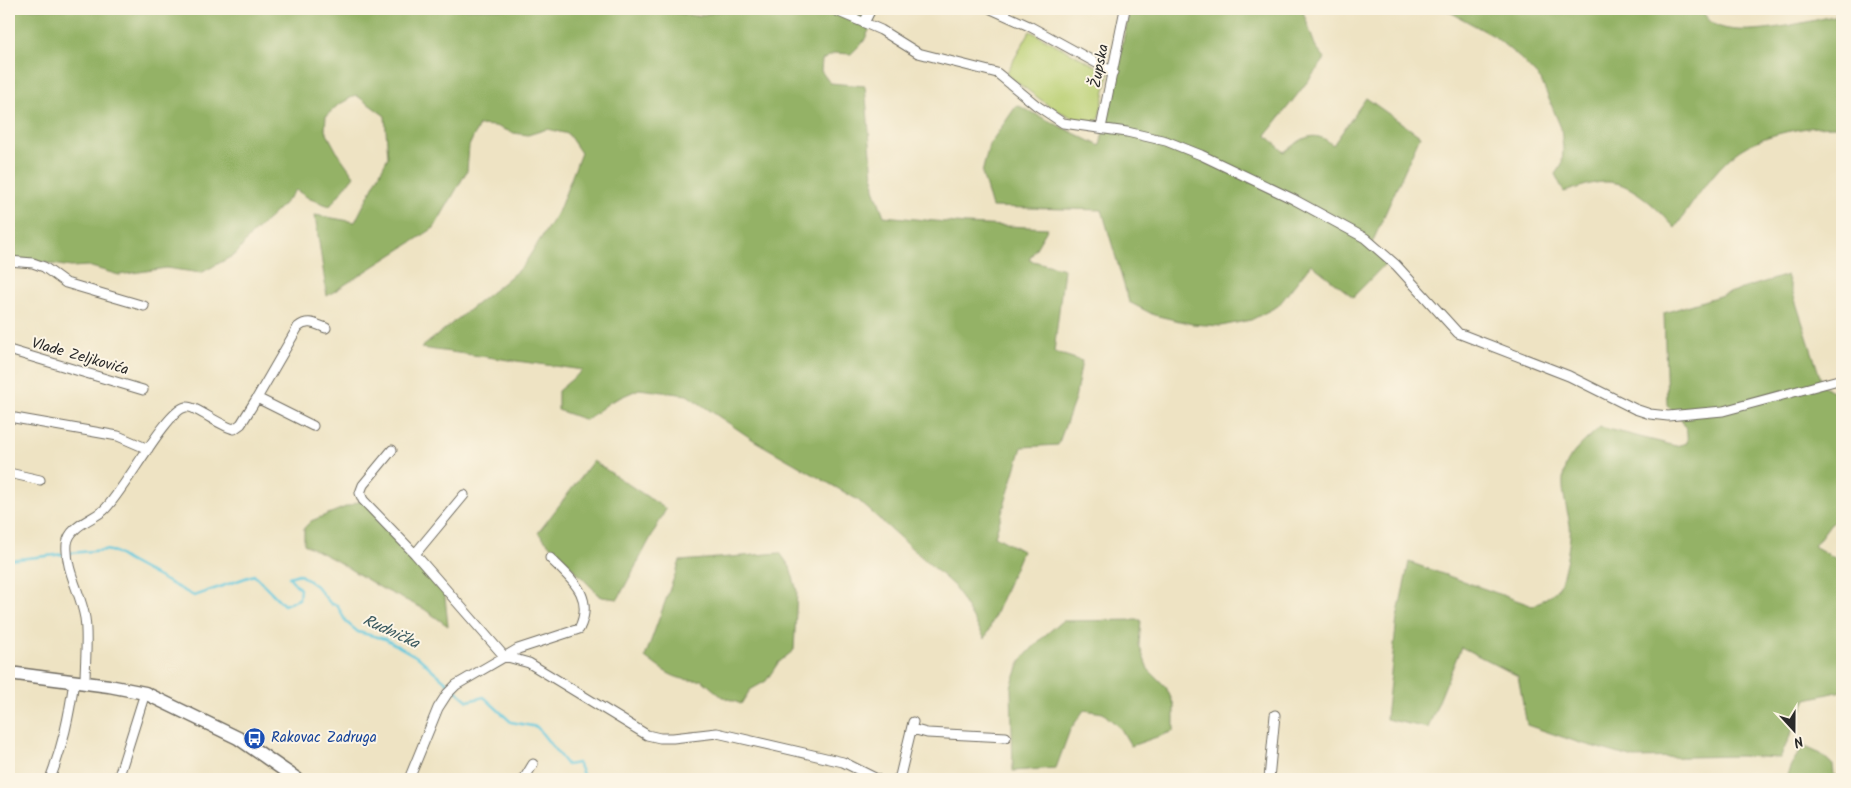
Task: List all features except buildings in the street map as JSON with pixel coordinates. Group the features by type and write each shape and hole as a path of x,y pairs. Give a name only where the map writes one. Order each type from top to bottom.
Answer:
{"street":[{"path":"832,9 881,30 918,53 997,73 1036,105 1063,123 1127,132 1166,141 1201,155 1293,199 1365,238 1408,278 1458,333 1569,376 1635,409 1650,414 1668,416 1724,410 1842,379"},
{"path":"864,23 871,9"},
{"path":"991,9 1029,26 1113,72"},
{"name":"Župska","path":"1102,128 1125,9"},
{"path":"9,261 32,263 44,267 66,283 144,306"},
{"path":"50,779 59,755 79,682 85,617 68,559 67,544 69,535 111,504 148,448 176,412 185,406 192,407 224,427 234,429 241,424 298,327 303,323 310,322 326,328"},
{"name":"Vlade Zeljkovića","path":"9,350 143,390"},
{"path":"257,398 313,426"},
{"path":"9,418 118,436 148,448"},
{"path":"392,450 363,485 360,493 363,500 415,554 504,656 528,663 647,735 673,738 717,733 843,762 877,779"},
{"path":"9,474 40,480"},
{"path":"415,554 464,495"},
{"path":"409,779 438,708 456,684 518,649 579,629 585,616 585,602 575,583 550,558"},
{"path":"9,678 9,673 132,689 145,693 238,738 290,777"},
{"path":"118,779 145,693"},
{"path":"1269,779 1275,715"},
{"path":"897,779 900,776 912,726 927,733 1006,737"},
{"path":"524,779 533,764"}],"green space":[{"path":"9,9 651,9 696,16 731,9 879,9 864,41 851,54 835,53 822,60 821,71 830,83 865,86 874,189 884,216 966,224 1048,228 1029,260 1064,269 1054,352 1082,361 1075,399 1058,445 1022,447 995,536 1022,551 985,639 954,586 858,500 755,441 687,395 639,389 610,402 586,420 558,410 558,391 583,370 421,348 523,266 559,210 581,153 568,134 547,129 528,135 514,133 495,126 479,125 469,146 467,171 434,228 327,296 315,215 355,222 388,157 385,116 356,95 338,105 326,116 325,130 337,152 354,176 330,206 310,199 296,190 251,235 236,254 201,273 166,268 119,275 88,266 71,267 9,257"},
{"path":"1130,9 1302,9 1316,48 1325,59 1266,135 1284,152 1296,143 1313,136 1326,140 1333,145 1366,98 1420,136 1372,243 1387,262 1353,297 1311,264 1278,306 1251,320 1221,326 1192,324 1154,315 1129,302 1102,210 992,207 982,173 989,145 1017,105 1100,146"},
{"path":"1462,9 1615,9 1618,13 1626,9 1701,9 1709,20 1717,26 1733,30 1781,27 1842,14 1842,126 1792,130 1768,137 1745,147 1725,162 1698,195 1675,228 1645,199 1627,187 1618,184 1609,182 1598,183 1564,192 1555,174 1562,164 1561,128 1541,80 1521,59 1494,36 1448,11"},
{"path":"1030,31 1109,73 1098,122 1076,119 1052,108 1006,74"},
{"path":"1787,275 1823,386 1842,395 1842,518 1831,523 1814,546 1842,562 1842,691 1807,699 1780,758 1740,756 1634,758 1577,742 1527,725 1518,676 1461,647 1428,728 1386,719 1397,618 1409,562 1533,606 1553,593 1560,583 1569,547 1570,525 1564,497 1563,475 1567,462 1575,451 1600,427 1676,446 1687,443 1685,426 1667,405 1664,313"},
{"path":"593,461 666,509 618,599 601,597 538,533"},
{"path":"363,500 444,587 448,626 424,609 381,588 304,544 304,528 311,521"},
{"path":"780,553 790,567 797,591 794,650 778,663 766,681 750,690 741,704 721,696 702,680 678,678 671,675 645,657 680,561"},
{"path":"1141,620 1139,645 1148,669 1166,687 1174,705 1174,731 1131,746 1121,729 1103,713 1084,710 1070,730 1056,768 1013,771 1011,687 1021,660 1043,637 1062,621"},
{"path":"1803,746 1821,754 1833,765 1834,775 1842,777 1842,779 1790,779 1787,775"}],"waterway":[{"name":"Rudnička","path":"70,553 105,550 115,552 194,596 254,575 284,605 299,599 300,589 289,577 299,574 316,586 331,604 337,605 346,622 358,632 385,639 419,658 468,701 484,697 511,722 537,727 567,765 578,763 585,779"},
{"name":"Rudnička","path":"9,560 65,554"},
{"name":"Rudnička","path":"605,779 611,775 616,779"}],"place":[{"name":"Rakovac Zadruga","path":"255,738"}]}
